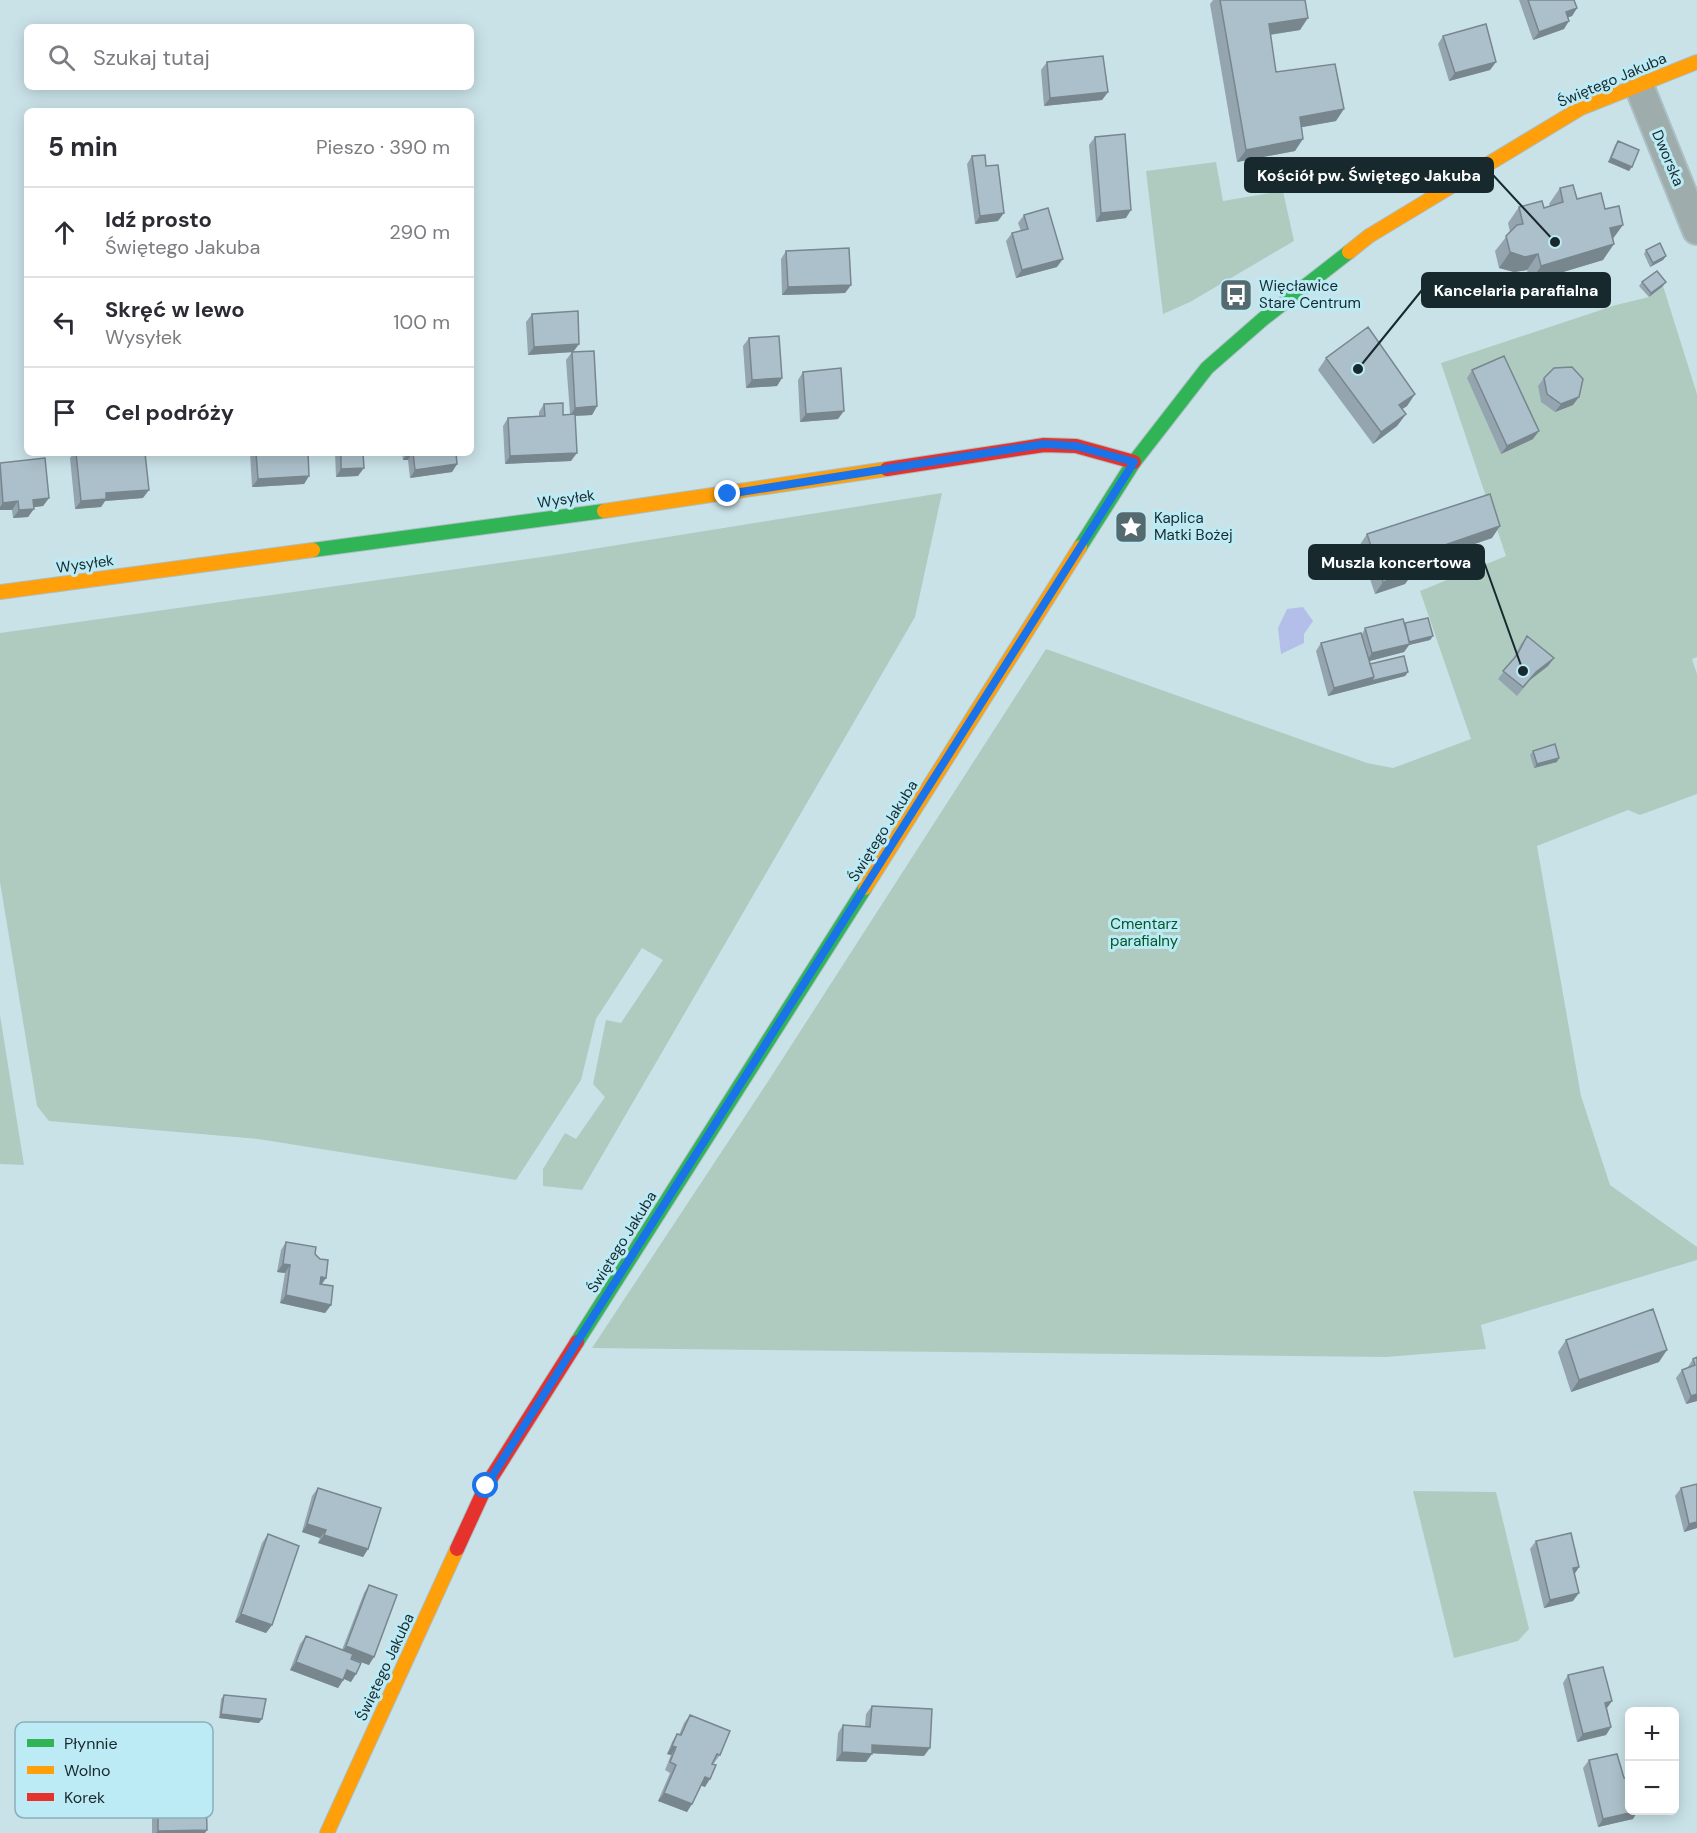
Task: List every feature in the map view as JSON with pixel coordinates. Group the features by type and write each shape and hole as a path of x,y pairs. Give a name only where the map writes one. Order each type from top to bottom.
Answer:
{"street":[{"name":"Świętego Jakuba","path":"327,1833 486,1486 1134,462 1207,368 1263,319 1369,236 1581,108 1697,62"},
{"name":"Dworska","path":"1639,86 1697,230"},
{"name":"Wysyłek","path":"0,592 728,494 1044,444 1076,446 1134,462"}],"green space":[{"path":"1216,162 1223,201 1283,191 1294,241 1190,302 1163,314 1146,171"},
{"name":"Cmentarz parafialny","path":"1663,286 1697,394 1697,657 1692,659 1697,674 1697,794 1640,815 1628,810 1537,846 1581,1096 1610,1185 1697,1247 1697,1260 1481,1325 1486,1349 1386,1357 592,1348 767,1083 1046,649 1367,763 1393,768 1471,739 1420,591 1506,556 1441,363 1616,305 1649,297"},
{"path":"942,493 915,617 582,1190 543,1186 543,1169 565,1133 576,1139 605,1097 593,1084 606,1020 621,1023 663,960 642,948 596,1019 581,1080 516,1180 258,1139 49,1121 37,1106 0,882 0,633 549,556"},
{"path":"0,1015 24,1165 0,1164"},
{"path":"1413,1491 1496,1492 1529,1629 1518,1641 1454,1658"}],"water":[{"path":"1303,607 1313,621 1304,634 1304,643 1281,654 1278,628 1287,609"}],"building":[{"path":"1220,0 1305,0 1308,18 1269,24 1276,72 1335,64 1344,109 1300,117 1303,139 1246,150"},
{"path":"1528,0 1574,0 1577,8 1566,12 1569,21 1539,32"},
{"path":"1486,24 1496,62 1455,73 1443,36"},
{"path":"1103,56 1108,92 1050,98 1047,62"},
{"path":"1125,134 1131,210 1101,213 1095,137"},
{"path":"1618,141 1639,150 1632,167 1611,158"},
{"path":"985,155 986,166 998,165 1004,213 980,216 972,156"},
{"path":"1573,185 1577,199 1601,193 1605,209 1619,206 1623,225 1610,228 1614,244 1541,266 1538,254 1525,257 1510,252 1506,236 1517,225 1523,224 1519,207 1542,201 1544,208 1563,202 1560,188"},
{"path":"1048,208 1063,259 1022,270 1012,233 1028,229 1024,215"},
{"path":"1660,243 1666,256 1653,263 1646,250"},
{"path":"849,248 851,285 788,287 786,251"},
{"path":"1657,271 1666,282 1651,293 1642,282"},
{"path":"578,311 579,344 534,347 532,314"},
{"path":"1368,327 1415,394 1399,405 1406,414 1381,432 1326,358"},
{"path":"779,336 782,378 752,380 749,338"},
{"path":"594,351 597,406 575,408 572,352"},
{"path":"1504,356 1539,431 1507,446 1472,370"},
{"path":"1572,367 1583,379 1579,397 1561,404 1547,394 1544,378 1554,368"},
{"path":"841,368 844,411 806,414 803,372"},
{"path":"563,403 563,415 575,414 577,453 510,456 508,418 545,416 544,404"},
{"path":"76,456 145,456 149,490 106,493 106,499 81,501"},
{"path":"256,456 308,456 309,476 258,479"},
{"path":"341,456 363,456 364,468 341,469"},
{"path":"413,456 456,456 457,464 415,470"},
{"path":"45,458 49,498 33,500 34,509 19,510 18,501 3,503 0,463"},
{"path":"1490,494 1500,526 1439,547 1445,563 1430,568 1425,551 1409,557 1414,572 1383,582 1367,534"},
{"path":"1428,618 1433,636 1409,642 1405,623"},
{"path":"1403,619 1410,644 1372,653 1365,628"},
{"path":"1361,633 1374,677 1334,688 1321,643"},
{"path":"1527,636 1554,658 1536,672 1523,687 1503,671 1517,655"},
{"path":"1404,656 1408,672 1371,681 1374,677 1370,664"},
{"path":"1555,744 1559,758 1537,764 1533,751"},
{"path":"286,1242 316,1247 315,1254 320,1259 328,1260 326,1278 321,1277 320,1284 333,1286 331,1305 286,1295 290,1265 283,1264"},
{"path":"1653,1309 1667,1350 1579,1380 1566,1340"},
{"path":"1697,1357 1697,1394 1691,1396 1682,1370 1695,1365 1693,1359"},
{"path":"1697,1484 1697,1522 1689,1524 1681,1488"},
{"path":"318,1488 381,1508 368,1549 324,1535 326,1530 307,1524"},
{"path":"1571,1533 1579,1567 1573,1568 1579,1593 1550,1600 1536,1541"},
{"path":"268,1534 299,1546 272,1625 241,1614"},
{"path":"369,1585 397,1595 374,1657 346,1646"},
{"path":"306,1636 353,1654 351,1659 361,1663 356,1674 347,1670 343,1680 296,1662"},
{"path":"1603,1667 1612,1701 1605,1703 1611,1727 1583,1734 1568,1675"},
{"path":"224,1695 266,1699 262,1719 221,1714"},
{"path":"872,1706 932,1709 930,1748 872,1745 872,1754 842,1752 843,1725 870,1727"},
{"path":"690,1715 730,1731 720,1755 717,1754 712,1764 716,1765 710,1779 705,1777 692,1804 664,1793 676,1765 670,1762 676,1747 672,1746 677,1734 681,1735"},
{"path":"1617,1754 1625,1778 1625,1814 1603,1819 1589,1760"},
{"path":"158,1818 207,1818 207,1830 158,1831"}],"traffic: fast":[{"path":"1080,547 1134,462 1207,368 1263,319 1349,252"},
{"path":"313,550 604,511"},
{"path":"577,1342 865,888"}],"traffic: slow":[{"path":"1349,252 1369,236 1581,108 1697,62"},
{"path":"604,511 887,469"},
{"path":"865,888 1080,547"},
{"path":"0,592 313,550"},
{"path":"327,1833 457,1549"}],"traffic: jam":[{"path":"887,469 1044,445 1076,446 1134,462"},
{"path":"457,1549 486,1486 577,1342"}],"place":[{"name":"Kościół pw. Świętego Jakuba","path":"1555,242"},
{"name":"Więcławice Stare Centrum","path":"1236,295"},
{"name":"Kancelaria parafialna","path":"1358,369"},
{"name":"Kaplica Matki Bożej","path":"1131,527"},
{"name":"Muszla koncertowa","path":"1523,671"}],"route":[{"path":"486,1486 1068,570 1134,462 1104,451 1044,444 728,494"}]}
